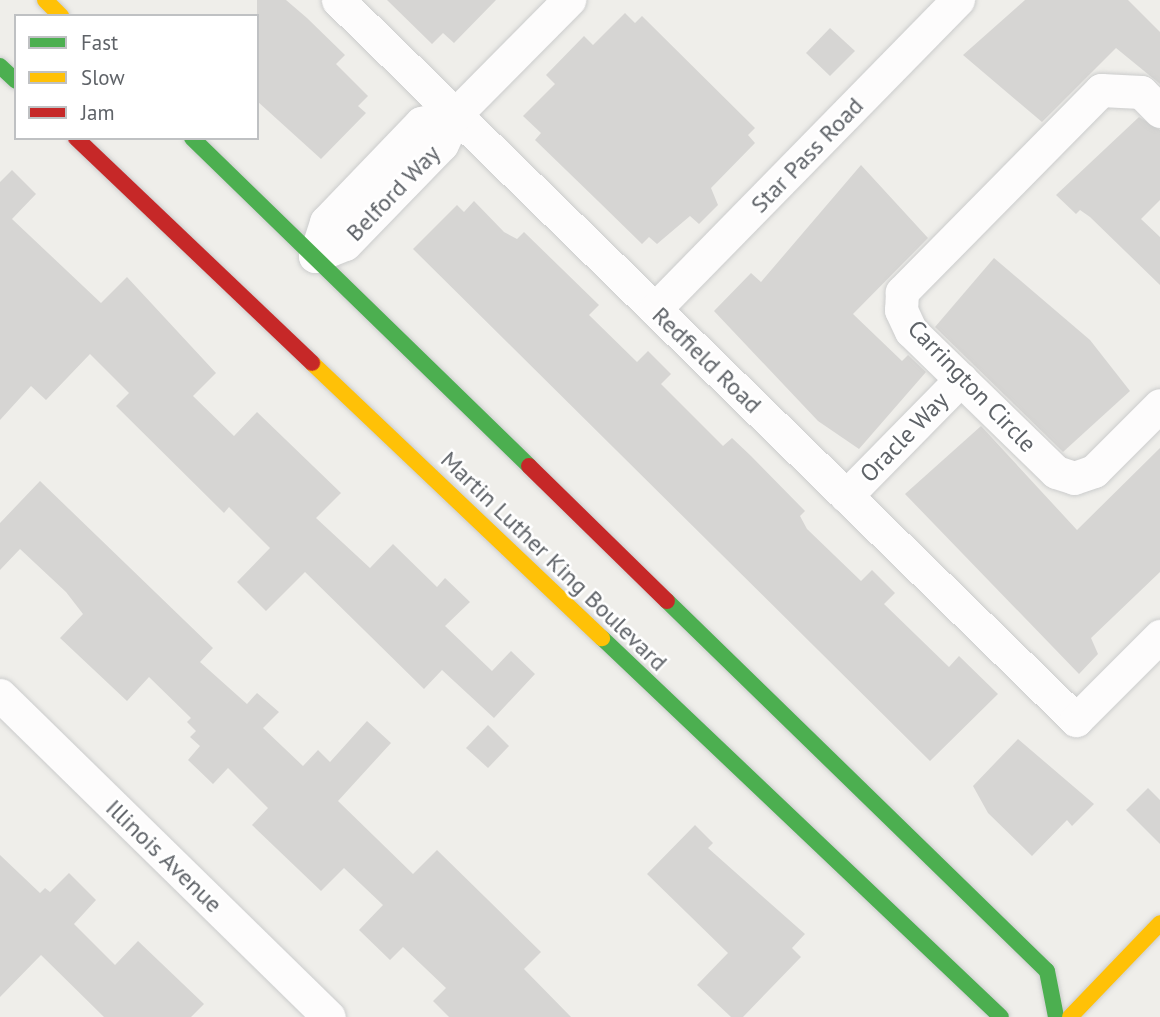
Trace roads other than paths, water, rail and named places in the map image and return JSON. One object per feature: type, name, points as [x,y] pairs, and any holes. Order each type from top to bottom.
[{"type":"main road","points":[[45,0],[59,14]]},
{"type":"main road","points":[[0,66],[14,79]]},
{"type":"main road","name":"Martin Luther King Boulevard","points":[[78,140],[1000,1017]]},
{"type":"main road","points":[[194,140],[1047,971],[1056,1017]]},
{"type":"main road","points":[[1070,1017],[1160,923]]},
{"type":"street","name":"Redfield Road","points":[[338,0],[1076,720],[1160,636]]},
{"type":"street","name":"Belford Way","points":[[315,256],[345,244],[442,144],[456,114],[569,0]]},
{"type":"street","name":"Star Pass Road","points":[[655,309],[958,0]]},
{"type":"street","name":"Carrington Circle","points":[[1160,111],[1141,92],[1101,90],[992,196],[902,292],[901,310],[911,331],[1056,472],[1074,478],[1094,471],[1160,405]]},
{"type":"street","name":"Oracle Way","points":[[846,496],[961,379]]},
{"type":"street","name":"Illinois Avenue","points":[[0,695],[329,1017]]}]
